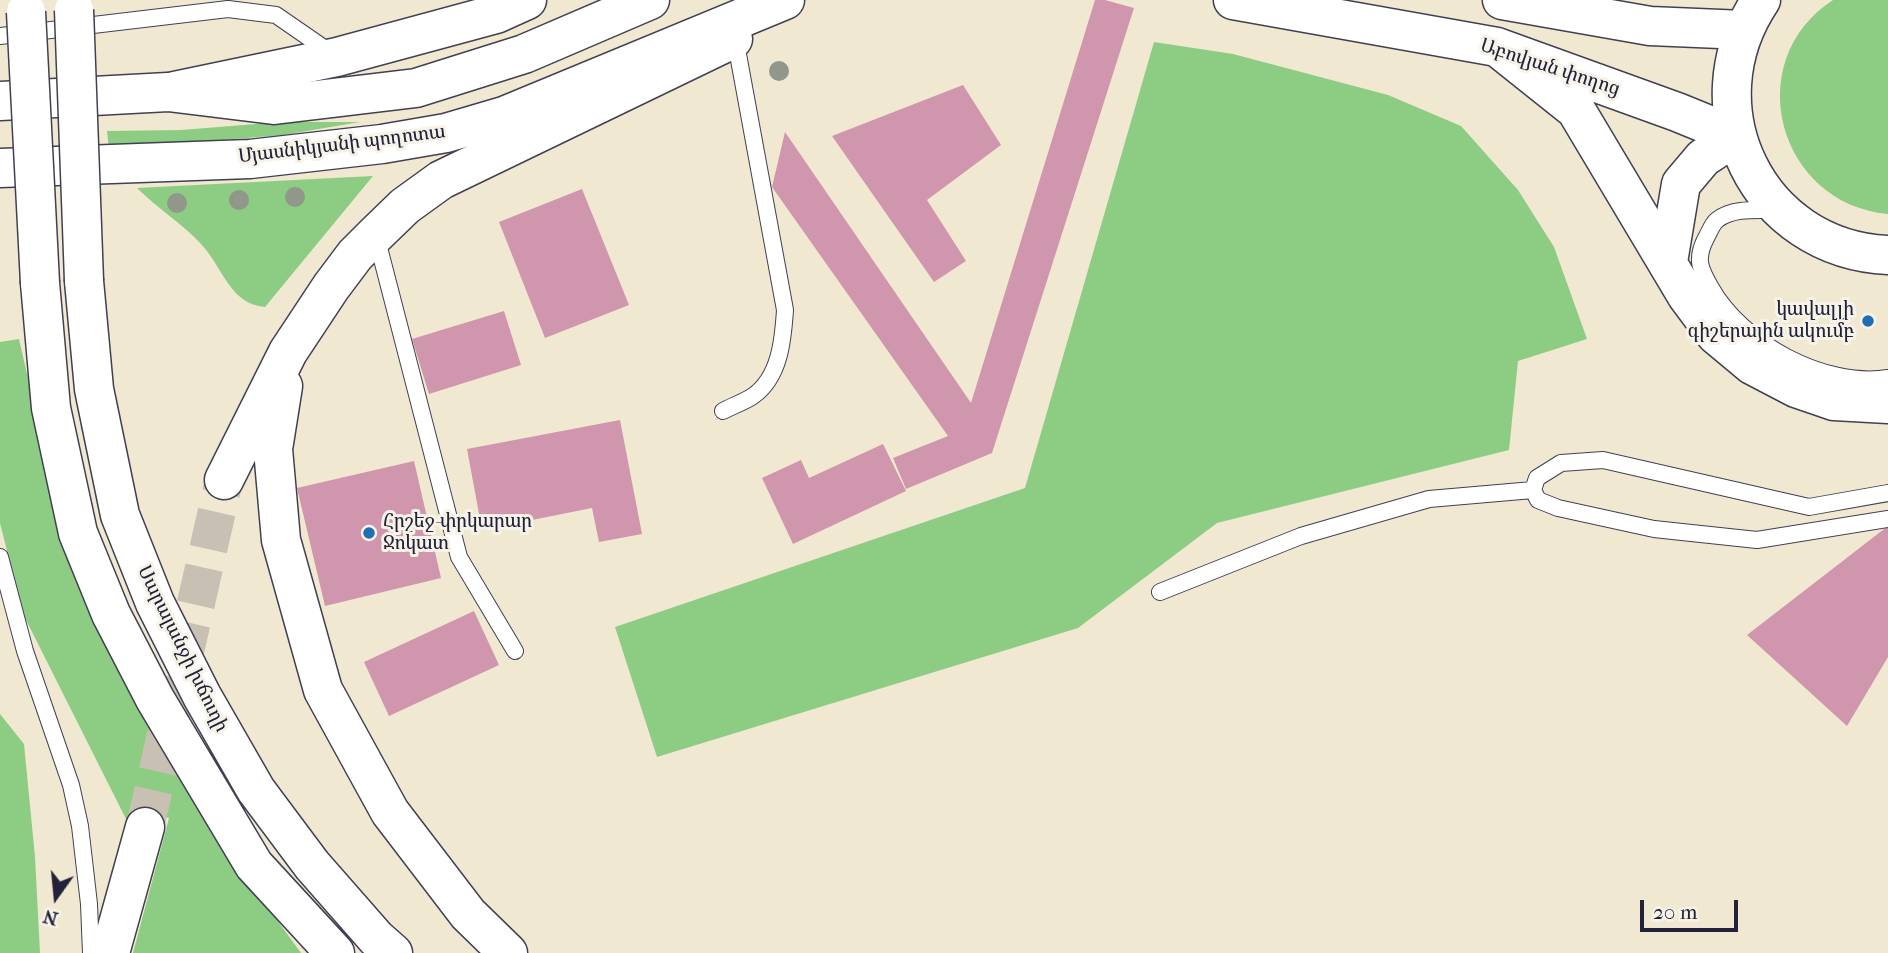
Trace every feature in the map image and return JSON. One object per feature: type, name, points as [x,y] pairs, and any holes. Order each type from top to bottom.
[{"type":"main road","points":[[0,101],[168,92],[337,57],[496,14],[527,0]]},
{"type":"main road","points":[[168,92],[274,105],[416,88],[524,54],[650,0]]},
{"type":"main road","points":[[224,480],[288,352],[355,256],[405,206],[441,180],[735,38],[787,0]]},
{"type":"main road","name":"Մյասնիկյանի պողոտա","points":[[0,169],[250,159],[383,144],[446,133],[504,116],[787,0]]},
{"type":"main road","name":"Աբովյան փողոց","points":[[1233,0],[1497,47],[1736,136]]},
{"type":"main road","points":[[1502,0],[1558,5],[1650,26],[1752,15],[1735,55],[1732,107],[1736,136],[1753,175],[1782,210],[1799,225],[1840,246],[1888,255]]},
{"type":"main road","name":"Սարալանջի խճուղի","points":[[75,5],[84,281],[94,389],[120,515],[155,603],[202,696],[256,790],[312,865],[376,938],[393,953]]},
{"type":"main road","points":[[18,16],[51,408],[78,533],[111,614],[155,699],[254,864],[335,953]]},
{"type":"main road","points":[[1497,47],[1576,110],[1687,296],[1716,335],[1752,365],[1796,388],[1834,401],[1888,404]]},
{"type":"main road","points":[[1668,262],[1681,184],[1703,158],[1736,136]]},
{"type":"main road","points":[[288,352],[273,449],[281,540],[307,642],[323,690],[390,813],[468,914],[508,953]]},
{"type":"main road","points":[[110,953],[145,827]]},
{"type":"lane","points":[[18,16],[228,9],[276,15],[337,57]]},
{"type":"lane","points":[[723,411],[754,395],[771,377],[783,341],[785,310],[735,38]]},
{"type":"lane","points":[[1782,210],[1733,212],[1715,221],[1703,245],[1699,268],[1716,297],[1740,326],[1769,348],[1800,363],[1829,373],[1871,381],[1888,378]]},
{"type":"lane","points":[[376,234],[459,557],[515,651]]},
{"type":"lane","points":[[1532,490],[1537,478],[1561,463],[1603,460],[1809,507],[1888,493]]},
{"type":"lane","points":[[1532,490],[1538,500],[1558,508],[1654,529],[1757,540],[1888,519]]},
{"type":"lane","points":[[1160,593],[1301,536],[1429,499],[1532,490]]},
{"type":"lane","points":[[0,557],[25,651],[71,786],[80,826],[89,904],[90,953]]},
{"type":"green space","points":[[1833,0],[1888,0],[1888,214],[1850,204],[1820,185],[1797,158],[1784,126],[1780,92],[1786,58],[1804,26]]},
{"type":"green space","points":[[1154,42],[1233,54],[1388,95],[1461,126],[1518,190],[1554,247],[1587,339],[1518,361],[1509,450],[1217,523],[1078,628],[657,757],[615,627],[1025,488]]},
{"type":"green space","points":[[281,122],[360,122],[283,135],[109,149],[107,131],[181,130]]},
{"type":"green space","points":[[373,176],[265,307],[243,299],[235,292],[202,245],[137,188]]},
{"type":"green space","points":[[19,339],[71,566],[105,645],[210,828],[301,953],[133,953],[169,818],[134,809],[126,819],[23,614],[0,523],[0,342]]},
{"type":"green space","points":[[0,714],[24,744],[35,857],[40,953],[0,953]]},
{"type":"building","points":[[1095,0],[1134,8],[992,453],[906,489],[893,458],[948,436],[772,187],[785,132],[971,403]]},
{"type":"building","points":[[963,85],[1001,145],[927,200],[966,261],[934,282],[832,136]]},
{"type":"building","points":[[582,189],[629,305],[545,338],[499,222]]},
{"type":"building","points":[[504,311],[521,365],[429,394],[412,339]]},
{"type":"building","points":[[620,420],[642,534],[599,542],[592,508],[482,530],[467,449]]},
{"type":"building","points":[[883,444],[906,491],[793,544],[762,478],[801,460],[809,478]]},
{"type":"building","name":"Հրշեջ-փրկարար Ջոկատ","points":[[414,461],[441,578],[325,606],[297,488]]},
{"type":"building","points":[[1888,526],[1888,657],[1847,726],[1747,635]]},
{"type":"building","points":[[474,611],[499,665],[389,716],[364,662]]},
{"type":"tunnel","points":[[145,827],[224,480]]},
{"type":"place","name":"կավալլի գիշերային ակումբ","points":[[1868,321]]},
{"type":"place","name":"Հրշեջ-փրկարար Ջոկատ","points":[[369,533]]}]
